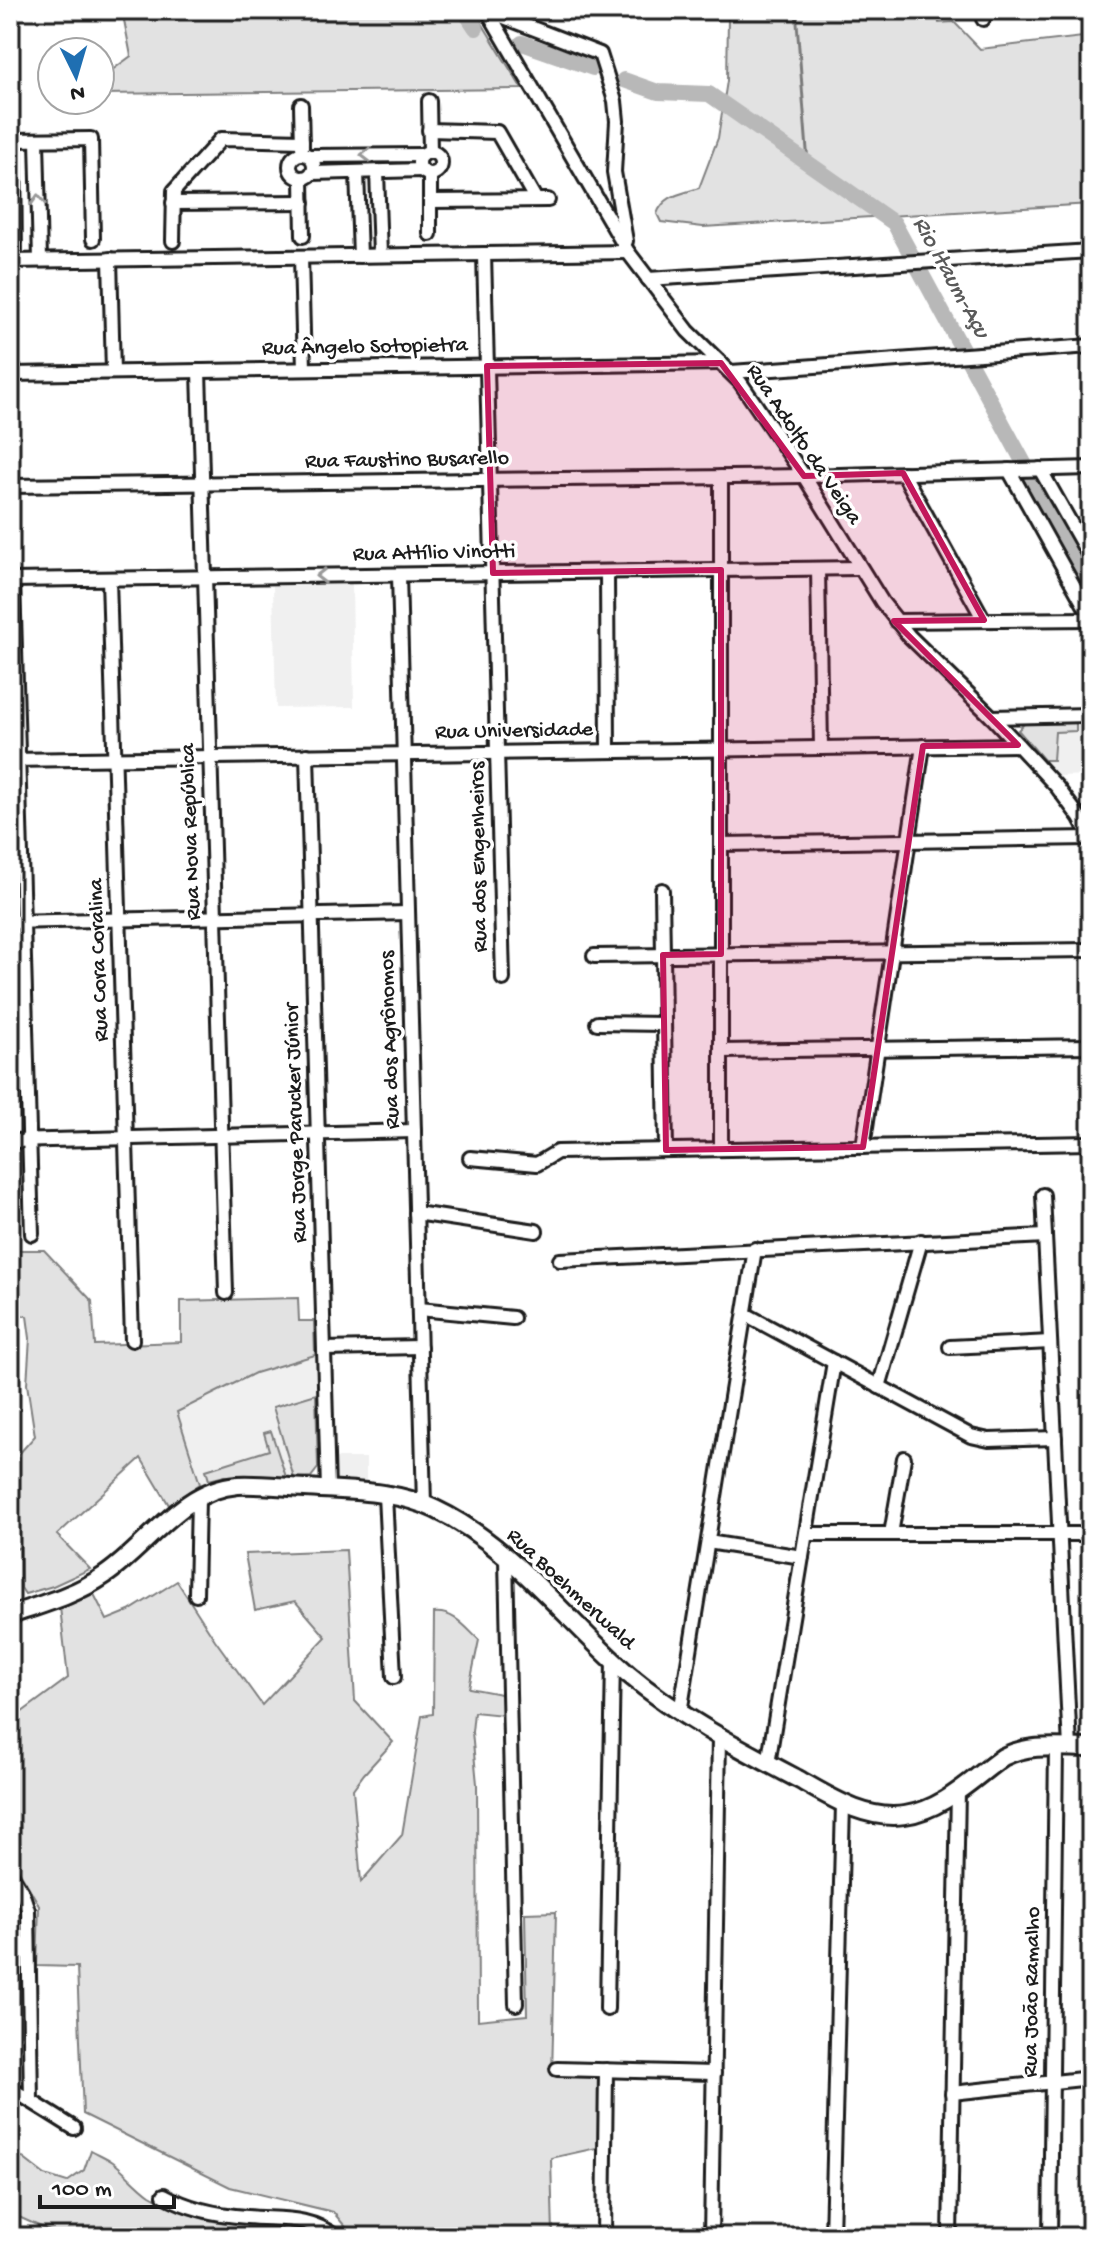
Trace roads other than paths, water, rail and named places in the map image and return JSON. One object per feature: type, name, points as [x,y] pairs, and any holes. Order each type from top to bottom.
[{"type":"main road","name":"Rua Boehmerwald","points":[[10,1615],[72,1594],[103,1577],[198,1498],[222,1488],[237,1485],[385,1495],[424,1504],[461,1524],[506,1559],[613,1660],[680,1713],[843,1804],[875,1814],[903,1816],[936,1805],[996,1761],[1015,1751],[1032,1747],[1091,1748]]},
{"type":"street","points":[[93,239],[91,139],[12,140],[13,261],[628,252],[614,172],[615,101],[600,54],[487,11]]},
{"type":"street","name":"Rua Adolfo da Veiga","points":[[487,11],[628,252],[688,331],[726,367],[804,476],[859,568],[896,621],[992,717],[1070,803],[1091,839]]},
{"type":"street","points":[[429,101],[426,153],[419,161],[426,172],[430,234]]},
{"type":"street","points":[[301,105],[304,150],[314,162],[307,176],[303,202],[303,236]]},
{"type":"street","points":[[429,130],[497,132],[542,200],[430,201]]},
{"type":"street","points":[[173,241],[174,191],[221,139],[304,150],[437,154],[441,161],[438,171],[426,172],[307,176],[292,173],[290,166],[295,156],[304,150]]},
{"type":"street","points":[[37,140],[40,260]]},
{"type":"street","points":[[357,172],[360,256]]},
{"type":"street","points":[[377,172],[380,255]]},
{"type":"street","points":[[173,203],[303,202]]},
{"type":"street","points":[[648,279],[1091,251]]},
{"type":"street","name":"Rua dos Engenheiros","points":[[484,254],[503,979]]},
{"type":"street","points":[[301,257],[304,369]]},
{"type":"street","points":[[110,259],[113,372]]},
{"type":"street","name":"Rua Ângelo Sotopietra","points":[[10,374],[487,366],[726,367],[1091,346]]},
{"type":"street","name":"Rua Nova República","points":[[199,371],[226,1293]]},
{"type":"street","name":"Rua Faustino Busarello","points":[[10,486],[804,476],[1091,468]]},
{"type":"street","points":[[1026,470],[1091,559]]},
{"type":"street","points":[[896,621],[1091,618],[1026,470]]},
{"type":"street","points":[[903,473],[984,620]]},
{"type":"street","points":[[721,477],[721,1149]]},
{"type":"street","name":"Rua Attílio Vinotti","points":[[11,580],[859,568]]},
{"type":"street","points":[[818,569],[821,748]]},
{"type":"street","points":[[607,572],[608,751]]},
{"type":"street","name":"Rua dos Agrônomos","points":[[399,575],[424,1504]]},
{"type":"street","name":"Rua Cora Coralina","points":[[109,579],[132,1340]]},
{"type":"street","points":[[11,580],[16,922],[26,1021],[32,1234]]},
{"type":"street","points":[[992,717],[1091,715]]},
{"type":"street","name":"Rua Universidade","points":[[14,760],[1018,745]]},
{"type":"street","points":[[863,1147],[923,746]]},
{"type":"street","name":"Rua Jorge Parucker Júnior","points":[[307,755],[328,1490]]},
{"type":"street","points":[[721,844],[1091,839]]},
{"type":"street","points":[[662,890],[666,1150]]},
{"type":"street","points":[[16,922],[408,913]]},
{"type":"street","points":[[594,956],[1091,950]]},
{"type":"street","points":[[10,1022],[26,1021]]},
{"type":"street","points":[[597,1023],[664,1024]]},
{"type":"street","points":[[721,1051],[1091,1046]]},
{"type":"street","points":[[10,1141],[414,1131]]},
{"type":"street","points":[[470,1158],[537,1164],[557,1152],[1091,1143]]},
{"type":"street","name":"Rua João Ramalho","points":[[1043,1195],[1059,1533],[1063,1748],[1050,2237]]},
{"type":"street","points":[[416,1213],[536,1231]]},
{"type":"street","points":[[560,1260],[1045,1236]]},
{"type":"street","points":[[879,1387],[921,1241]]},
{"type":"street","points":[[680,1713],[755,1249]]},
{"type":"street","points":[[419,1309],[513,1318]]},
{"type":"street","points":[[745,1314],[977,1438],[1055,1438]]},
{"type":"street","points":[[950,1347],[1050,1342]]},
{"type":"street","points":[[324,1349],[420,1347]]},
{"type":"street","points":[[768,1764],[834,1362]]},
{"type":"street","points":[[891,1534],[904,1458]]},
{"type":"street","points":[[385,1495],[394,1677]]},
{"type":"street","points":[[196,1595],[198,1498]]},
{"type":"street","points":[[806,1534],[1091,1534]]},
{"type":"street","points":[[708,1542],[802,1557]]},
{"type":"street","points":[[506,1559],[516,2004]]},
{"type":"street","points":[[607,2009],[613,1660]]},
{"type":"street","points":[[711,2237],[719,1737]]},
{"type":"street","points":[[950,2237],[958,1790]]},
{"type":"street","points":[[832,2237],[843,1804]]},
{"type":"street","points":[[10,1873],[26,1900],[31,2101]]},
{"type":"street","points":[[10,1951],[28,1951]]},
{"type":"street","points":[[557,2069],[714,2073]]},
{"type":"street","points":[[604,2237],[606,2070]]},
{"type":"street","points":[[952,2093],[1091,2078]]},
{"type":"street","points":[[10,2088],[74,2128]]},
{"type":"street","points":[[164,2195],[187,2206],[212,2212],[302,2220],[336,2237]]},
{"type":"waterway","name":"Rio Itaum-Açu","points":[[464,10],[476,28]]},
{"type":"waterway","points":[[796,10],[808,163]]},
{"type":"waterway","name":"Rio Itaum-Açu","points":[[522,43],[593,68]]},
{"type":"waterway","name":"Rio Itaum-Açu","points":[[624,80],[658,92],[709,94],[894,223],[1091,587]]}]
